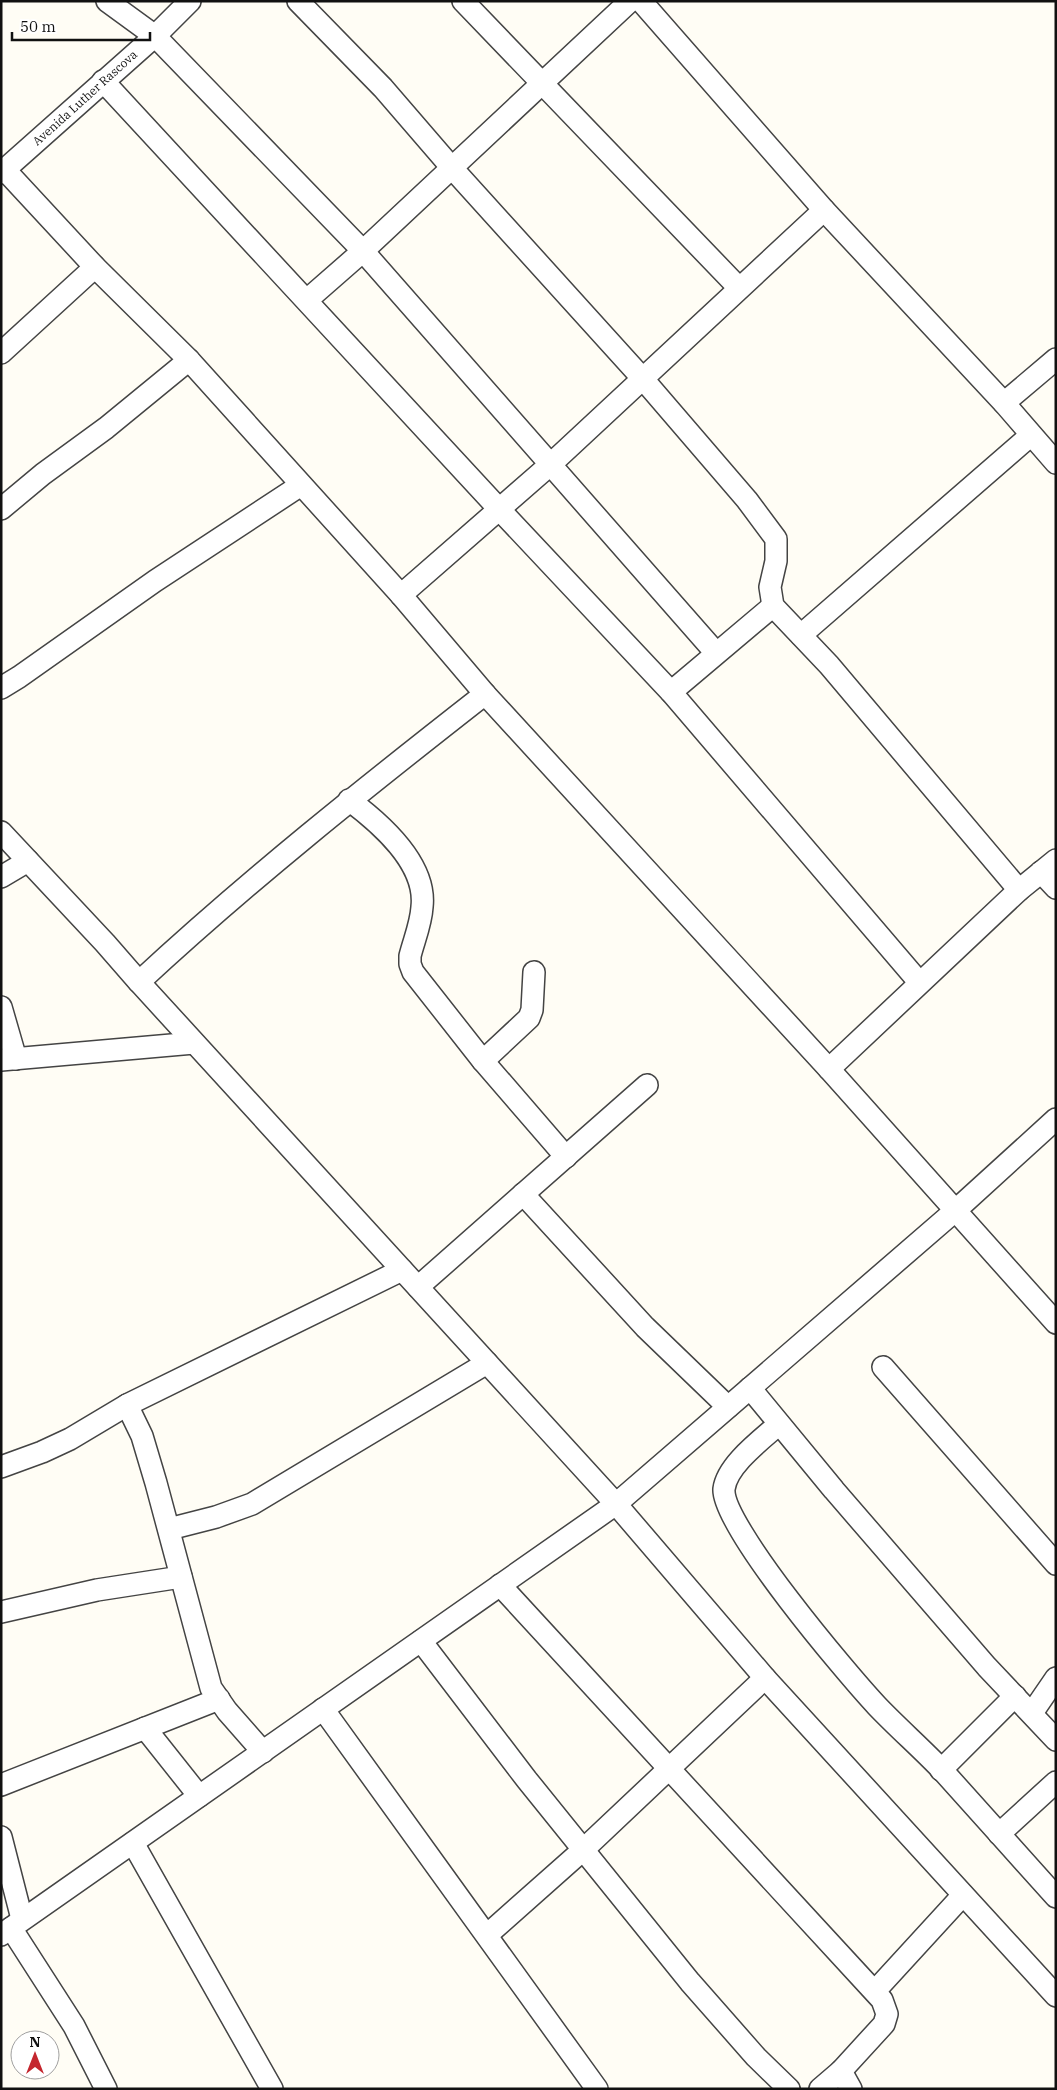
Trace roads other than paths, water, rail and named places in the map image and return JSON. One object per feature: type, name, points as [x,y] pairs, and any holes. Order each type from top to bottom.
[{"type":"street","points":[[107,1],[155,36],[363,251],[716,653]]},
{"type":"street","name":"Avenida Luther Rascova","points":[[3,171],[155,36],[190,1]]},
{"type":"street","points":[[298,1],[383,88],[452,168],[644,379],[773,532],[777,545],[776,561],[770,587],[770,597],[773,606],[829,665],[1019,890]]},
{"type":"street","points":[[463,1],[739,288]]},
{"type":"street","points":[[307,300],[363,251],[630,1]]},
{"type":"street","points":[[641,1],[824,210],[1004,403],[1056,463]]},
{"type":"street","points":[[103,81],[671,692],[919,982]]},
{"type":"street","points":[[3,171],[189,360],[401,595],[485,694],[829,1068],[1056,1323]]},
{"type":"street","points":[[401,595],[551,464],[824,210]]},
{"type":"street","points":[[1,353],[95,266]]},
{"type":"street","points":[[1004,403],[1056,359]]},
{"type":"street","points":[[1,508],[43,474],[106,428],[189,360]]},
{"type":"street","points":[[801,635],[1031,434]]},
{"type":"street","points":[[1,688],[155,581],[301,485]]},
{"type":"street","points":[[671,692],[773,606]]},
{"type":"street","points":[[139,982],[200,925],[349,800],[485,694]]},
{"type":"street","points":[[349,800],[371,816],[388,832],[418,878],[422,890],[423,906],[410,964],[413,972],[483,1061],[566,1157]]},
{"type":"street","points":[[1,832],[105,943],[194,1043],[616,1504],[765,1678],[1056,1996]]},
{"type":"street","points":[[1,877],[28,861]]},
{"type":"street","points":[[829,1068],[919,982],[1019,890],[1048,866],[1056,888]]},
{"type":"street","points":[[483,1061],[529,1018],[532,1010],[534,972]]},
{"type":"street","points":[[1,1007],[9,1059],[194,1043]]},
{"type":"street","points":[[418,1288],[647,1085]]},
{"type":"street","points":[[11,1927],[616,1504],[956,1210],[1056,1119]]},
{"type":"street","points":[[523,1194],[645,1327],[728,1407]]},
{"type":"street","points":[[1,1467],[63,1442],[127,1405],[402,1270]]},
{"type":"street","points":[[169,1529],[216,1517],[252,1504],[487,1363]]},
{"type":"street","points":[[883,1367],[1056,1564]]},
{"type":"street","points":[[750,1388],[987,1667],[1056,1740]]},
{"type":"street","points":[[127,1405],[142,1436],[211,1688],[263,1752]]},
{"type":"street","points":[[779,1424],[733,1468],[726,1479],[724,1491],[728,1509],[783,1593],[814,1633],[878,1707],[941,1770],[1056,1897]]},
{"type":"street","points":[[1,1612],[97,1590],[181,1577]]},
{"type":"street","points":[[500,1585],[882,2000],[887,2014],[884,2024],[846,2080],[820,2089]]},
{"type":"street","points":[[422,1641],[527,1780],[690,1982],[756,2057],[789,2089]]},
{"type":"street","points":[[487,1934],[584,1849],[765,1678]]},
{"type":"street","points":[[1032,1714],[1056,1678]]},
{"type":"street","points":[[941,1770],[1015,1696]]},
{"type":"street","points":[[1,1785],[219,1699]]},
{"type":"street","points":[[323,1710],[487,1934],[597,2089]]},
{"type":"street","points":[[145,1728],[199,1796]]},
{"type":"street","points":[[998,1834],[1056,1782]]},
{"type":"street","points":[[1,1837],[11,1927],[74,2026],[106,2089]]},
{"type":"street","points":[[133,1843],[272,2089]]},
{"type":"street","points":[[875,1991],[963,1895]]}]
